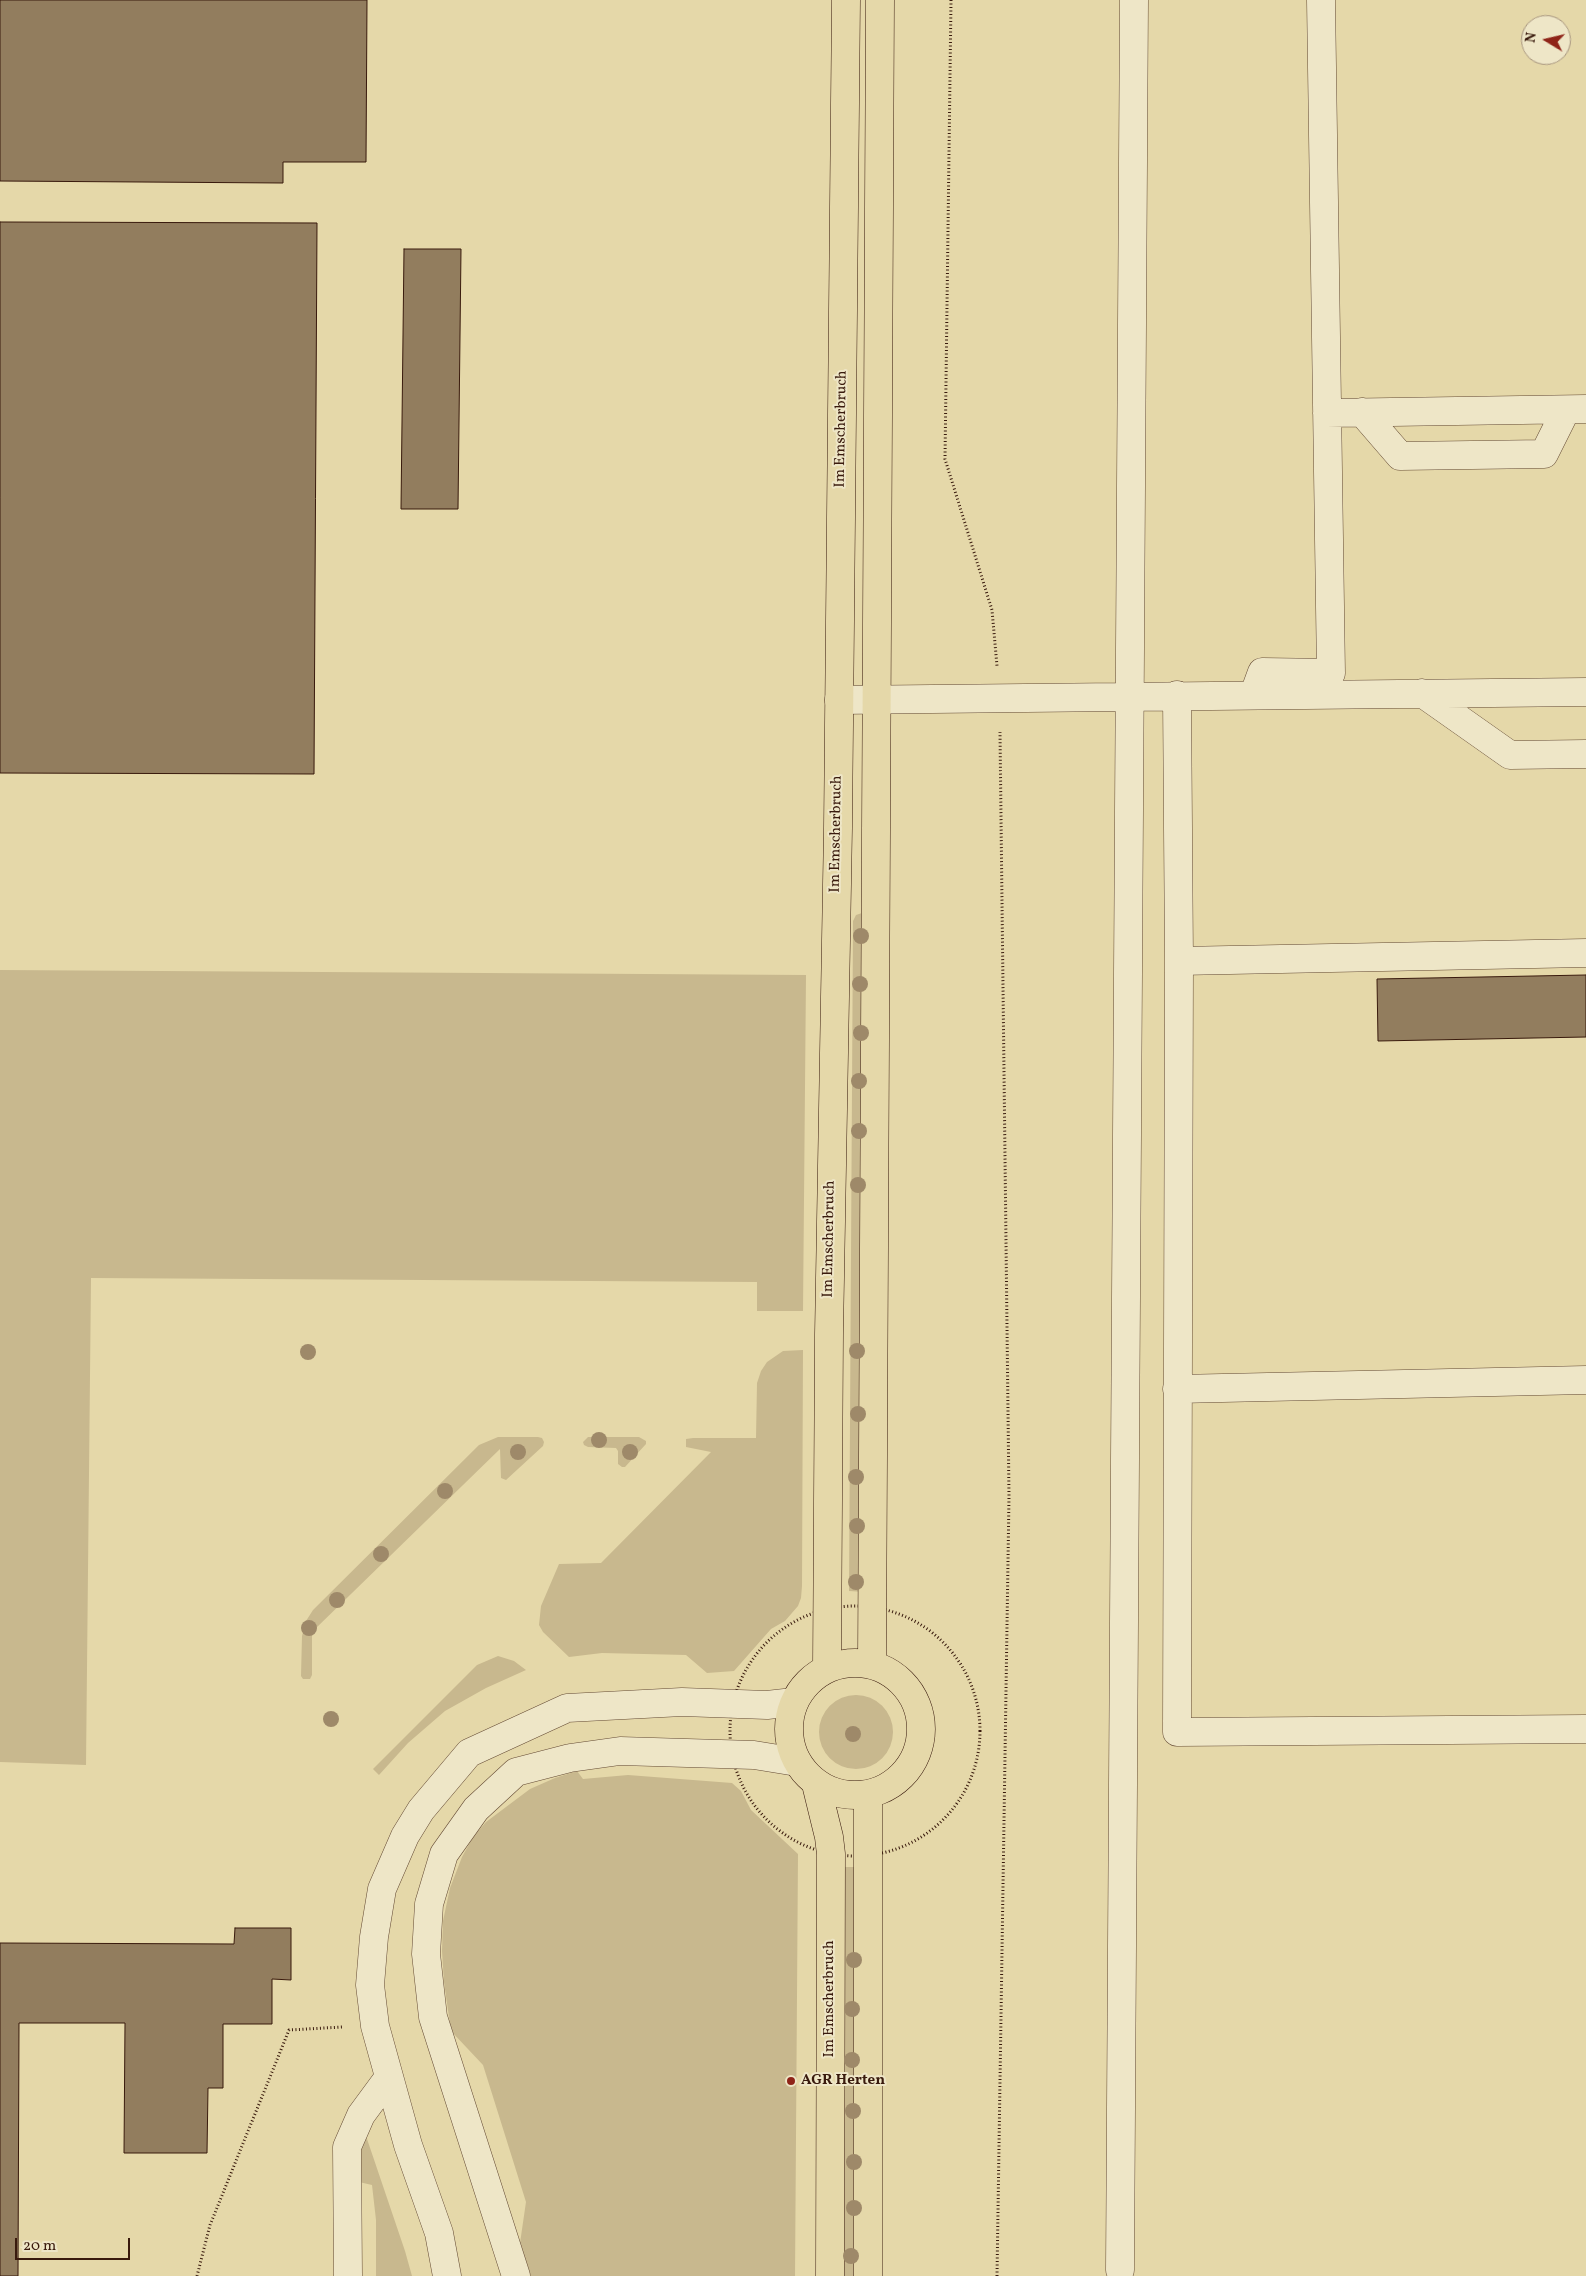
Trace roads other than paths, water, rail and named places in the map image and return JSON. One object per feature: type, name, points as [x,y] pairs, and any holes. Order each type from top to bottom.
[{"type":"main road","name":"Im Emscherbruch","points":[[827,1668],[829,1334],[839,700],[846,0]]},
{"type":"main road","points":[[872,1664],[880,0]]},
{"type":"main road","name":"Im Emscherbruch","points":[[849,1662],[872,1664],[899,1678],[917,1702],[923,1732],[915,1761],[895,1783],[868,1795],[841,1795],[816,1784],[796,1762],[788,1736],[794,1702],[810,1680],[827,1668],[849,1662]]},
{"type":"main road","name":"Im Emscherbruch","points":[[816,1784],[830,1836],[831,1854],[830,2276]]},
{"type":"main road","points":[[868,1795],[868,2276]]},
{"type":"lane","points":[[1120,2270],[1134,0]]},
{"type":"lane","points":[[1254,694],[1262,672],[1331,673],[1321,0]]},
{"type":"lane","points":[[1327,413],[1576,409]]},
{"type":"lane","points":[[1362,412],[1400,456],[1544,454],[1576,409]]},
{"type":"lane","points":[[839,700],[1254,694],[1586,692]]},
{"type":"lane","points":[[1422,693],[1510,755],[1586,754]]},
{"type":"lane","points":[[1177,695],[1179,961],[1177,1732],[1586,1729]]},
{"type":"lane","points":[[1179,961],[1586,953]]},
{"type":"lane","points":[[1177,1389],[1586,1380]]},
{"type":"lane","points":[[447,2276],[438,2233],[408,2144],[375,2026],[370,1985],[374,1936],[382,1889],[405,1836],[421,1810],[469,1753],[567,1708],[682,1702],[767,1705],[794,1702]]},
{"type":"lane","points":[[516,2276],[432,2017],[426,1954],[429,1904],[444,1854],[476,1809],[516,1772],[570,1758],[620,1751],[754,1755],[796,1762]]},
{"type":"lane","points":[[348,2276],[347,2147],[361,2115],[389,2077]]},
{"type":"place","name":"AGR Herten","points":[[791,2081]]}]
